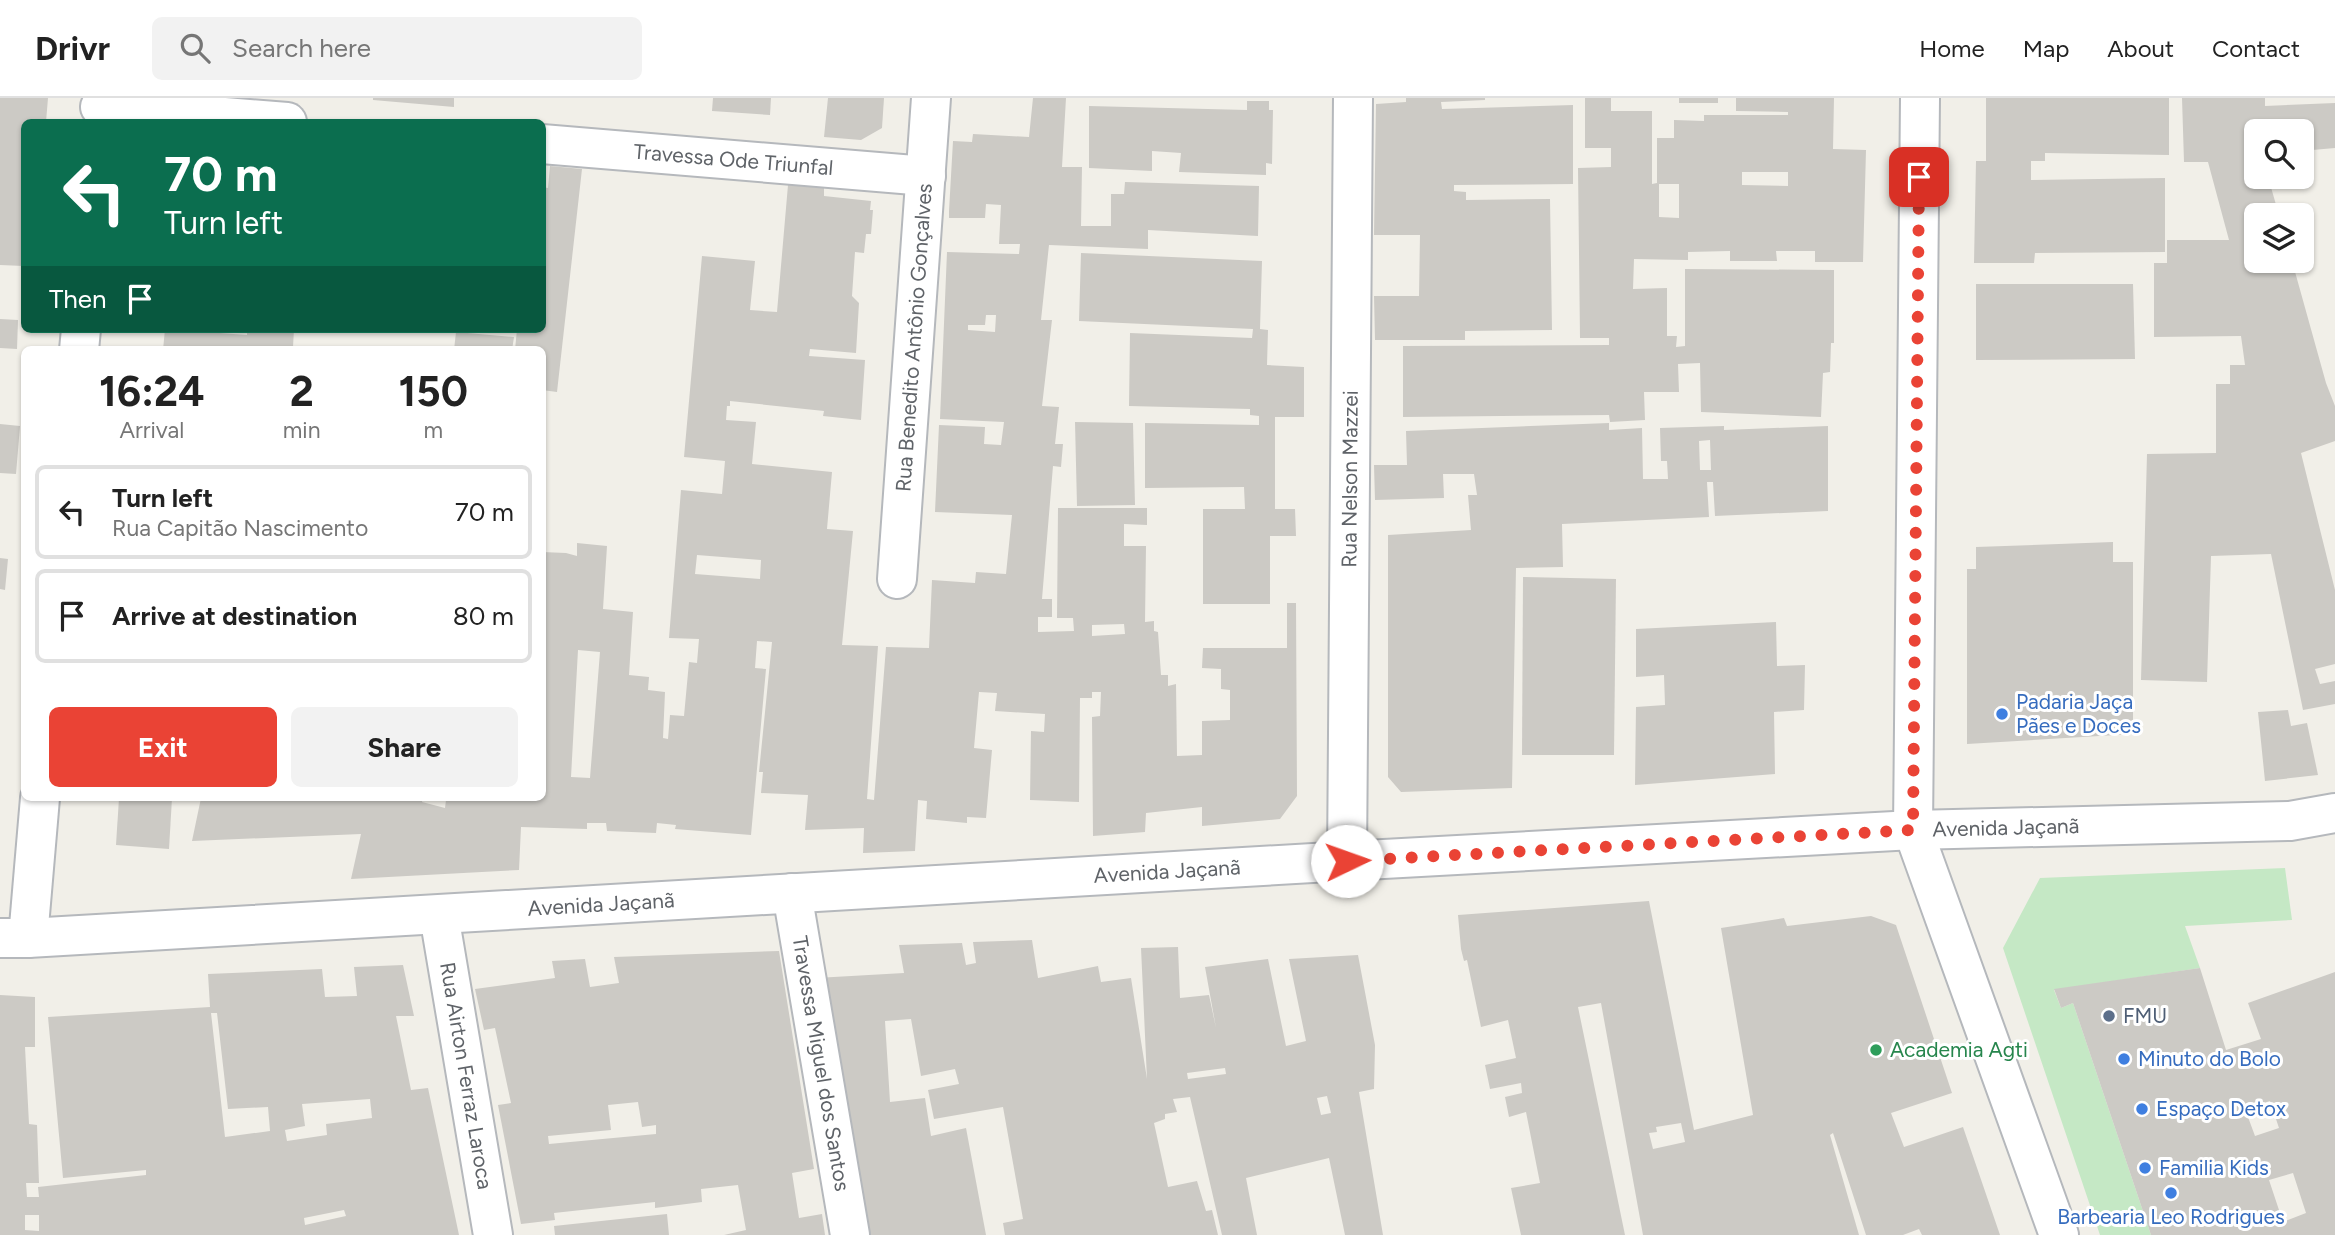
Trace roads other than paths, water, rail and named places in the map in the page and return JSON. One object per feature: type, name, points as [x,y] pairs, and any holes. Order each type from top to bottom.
[{"type":"street","name":"Rua Benedito Antônio Gonçalves","points":[[897,579],[931,98]]},
{"type":"street","name":"Rua Nelson Mazzei","points":[[1347,861],[1353,98]]},
{"type":"street","points":[[1920,98],[1913,830],[2059,1235]]},
{"type":"street","points":[[100,109],[243,119]]},
{"type":"street","name":"Travessa Ode Triunfal","points":[[546,144],[926,176]]},
{"type":"street","points":[[14,938],[39,801]]},
{"type":"street","name":"Avenida Jaçanã","points":[[14,938],[1913,830],[2290,821],[2335,813]]},
{"type":"street","name":"Travessa Miguel dos Santos","points":[[792,893],[850,1235]]},
{"type":"street","name":"Rua Airton Ferraz Laroca","points":[[439,915],[493,1235]]},
{"type":"place","name":"Padaria Jaça Pães e Doces","points":[[2002,714]]},
{"type":"place","name":"FMU","points":[[2109,1016]]},
{"type":"place","name":"Academia Agti","points":[[1876,1050]]},
{"type":"place","name":"Minuto do Bolo","points":[[2124,1059]]},
{"type":"place","name":"Espaço Detox","points":[[2142,1109]]},
{"type":"place","name":"Familia Kids","points":[[2145,1168]]},
{"type":"place","name":"Barbearia Leo Rodrigues","points":[[2171,1193]]}]
